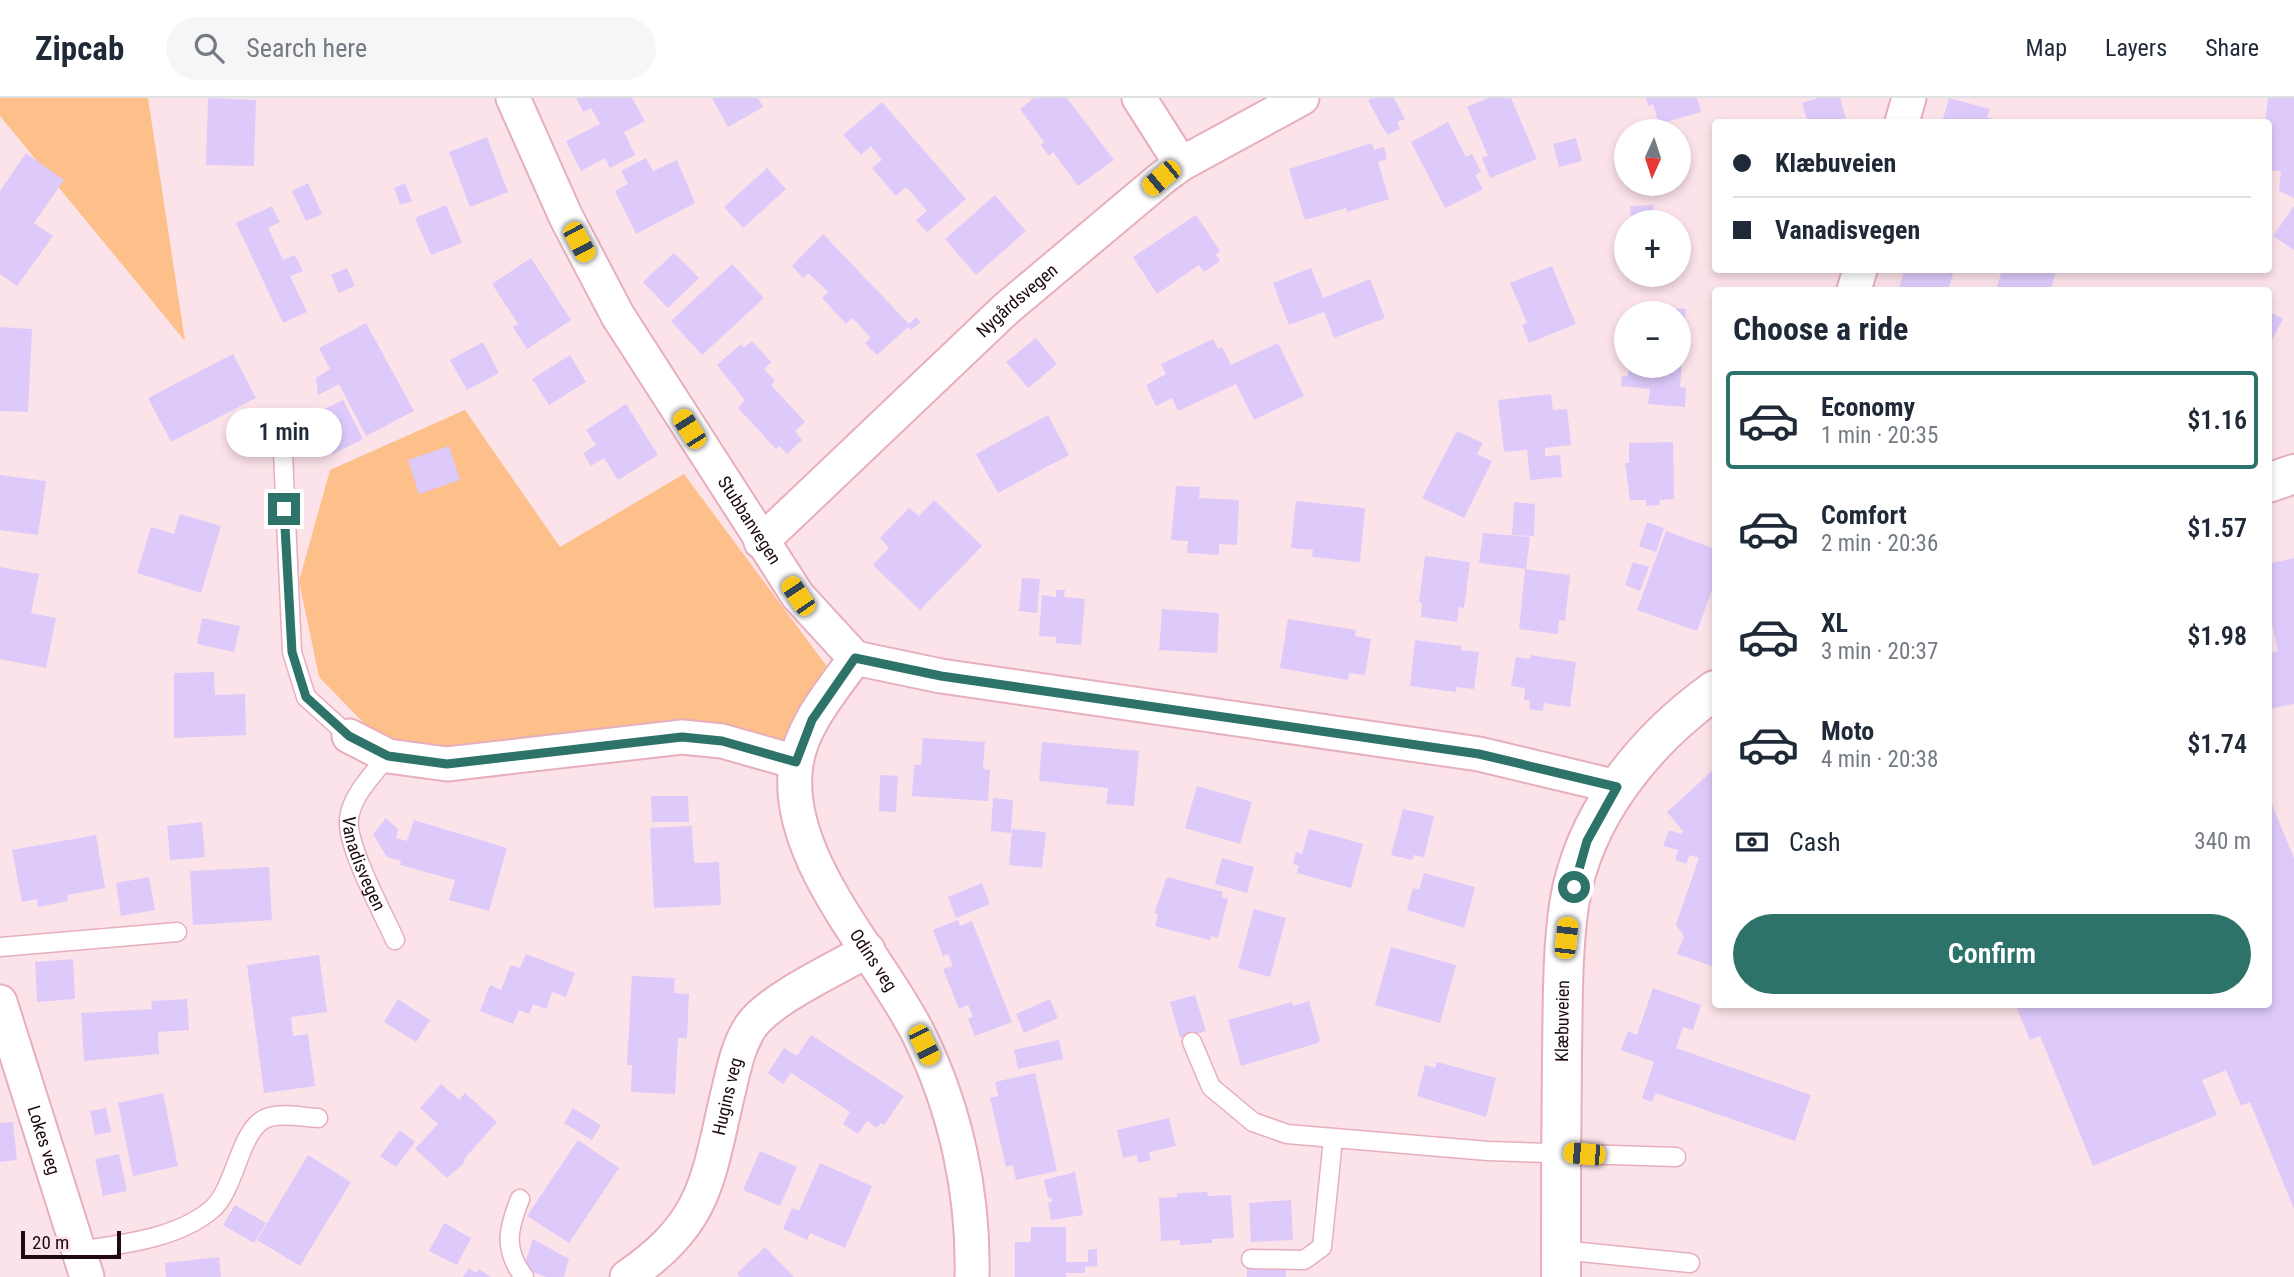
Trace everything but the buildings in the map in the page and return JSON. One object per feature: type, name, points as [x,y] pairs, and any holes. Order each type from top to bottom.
[{"type":"street","name":"Stubbanvegen","points":[[513,98],[566,217],[618,316],[798,596],[855,658]]},
{"type":"street","points":[[1139,98],[1181,164]]},
{"type":"street","name":"Nygårdsvegen","points":[[761,542],[1007,308],[1181,164],[1302,98]]},
{"type":"street","points":[[1903,119],[1909,98]]},
{"type":"street","points":[[2272,482],[2294,474]]},
{"type":"street","points":[[855,658],[954,678],[1479,754],[1617,787]]},
{"type":"street","name":"Odins veg","points":[[855,658],[812,720],[796,762],[795,791],[799,821],[809,854],[918,1032],[941,1083],[962,1162],[972,1277]]},
{"type":"street","name":"Klæbuveien","points":[[1561,1263],[1564,979],[1570,903],[1587,841],[1617,787],[1678,720],[1712,692]]},
{"type":"street","points":[[349,736],[388,756],[447,764],[682,737],[722,741],[796,762]]},
{"type":"street","name":"Hugins veg","points":[[627,1277],[671,1243],[691,1218],[704,1189],[733,1069],[751,1027],[773,1005],[868,950]]},
{"type":"street","name":"Lokes veg","points":[[0,1002],[83,1264]]},
{"type":"lane","points":[[283,453],[292,652],[306,697],[349,736]]},
{"type":"lane","name":"Vanadisvegen","points":[[388,756],[362,789],[348,818],[351,840],[395,940]]},
{"type":"lane","points":[[0,947],[177,932]]},
{"type":"lane","points":[[1192,1042],[1212,1087],[1253,1122],[1287,1134],[1488,1151],[1676,1157]]},
{"type":"lane","points":[[83,1264],[197,1220],[221,1201],[254,1127],[269,1117],[318,1118]]},
{"type":"lane","points":[[1251,1259],[1304,1260],[1322,1247],[1333,1139]]},
{"type":"lane","points":[[520,1199],[508,1228],[508,1246],[512,1261],[524,1277]]},
{"type":"lane","points":[[1561,1263],[1690,1263]]},
{"type":"shaded area","points":[[0,98],[148,98],[185,341],[0,116]]},
{"type":"shaded area","points":[[465,410],[560,547],[684,474],[828,668],[779,753],[673,732],[464,759],[385,745],[319,677],[299,581],[330,470]]},
{"type":"route","points":[[284,509],[292,652],[306,697],[349,736],[388,756],[447,764],[682,737],[722,741],[796,762],[812,720],[855,658],[941,676],[1479,754],[1617,787],[1587,841],[1574,887]]}]
